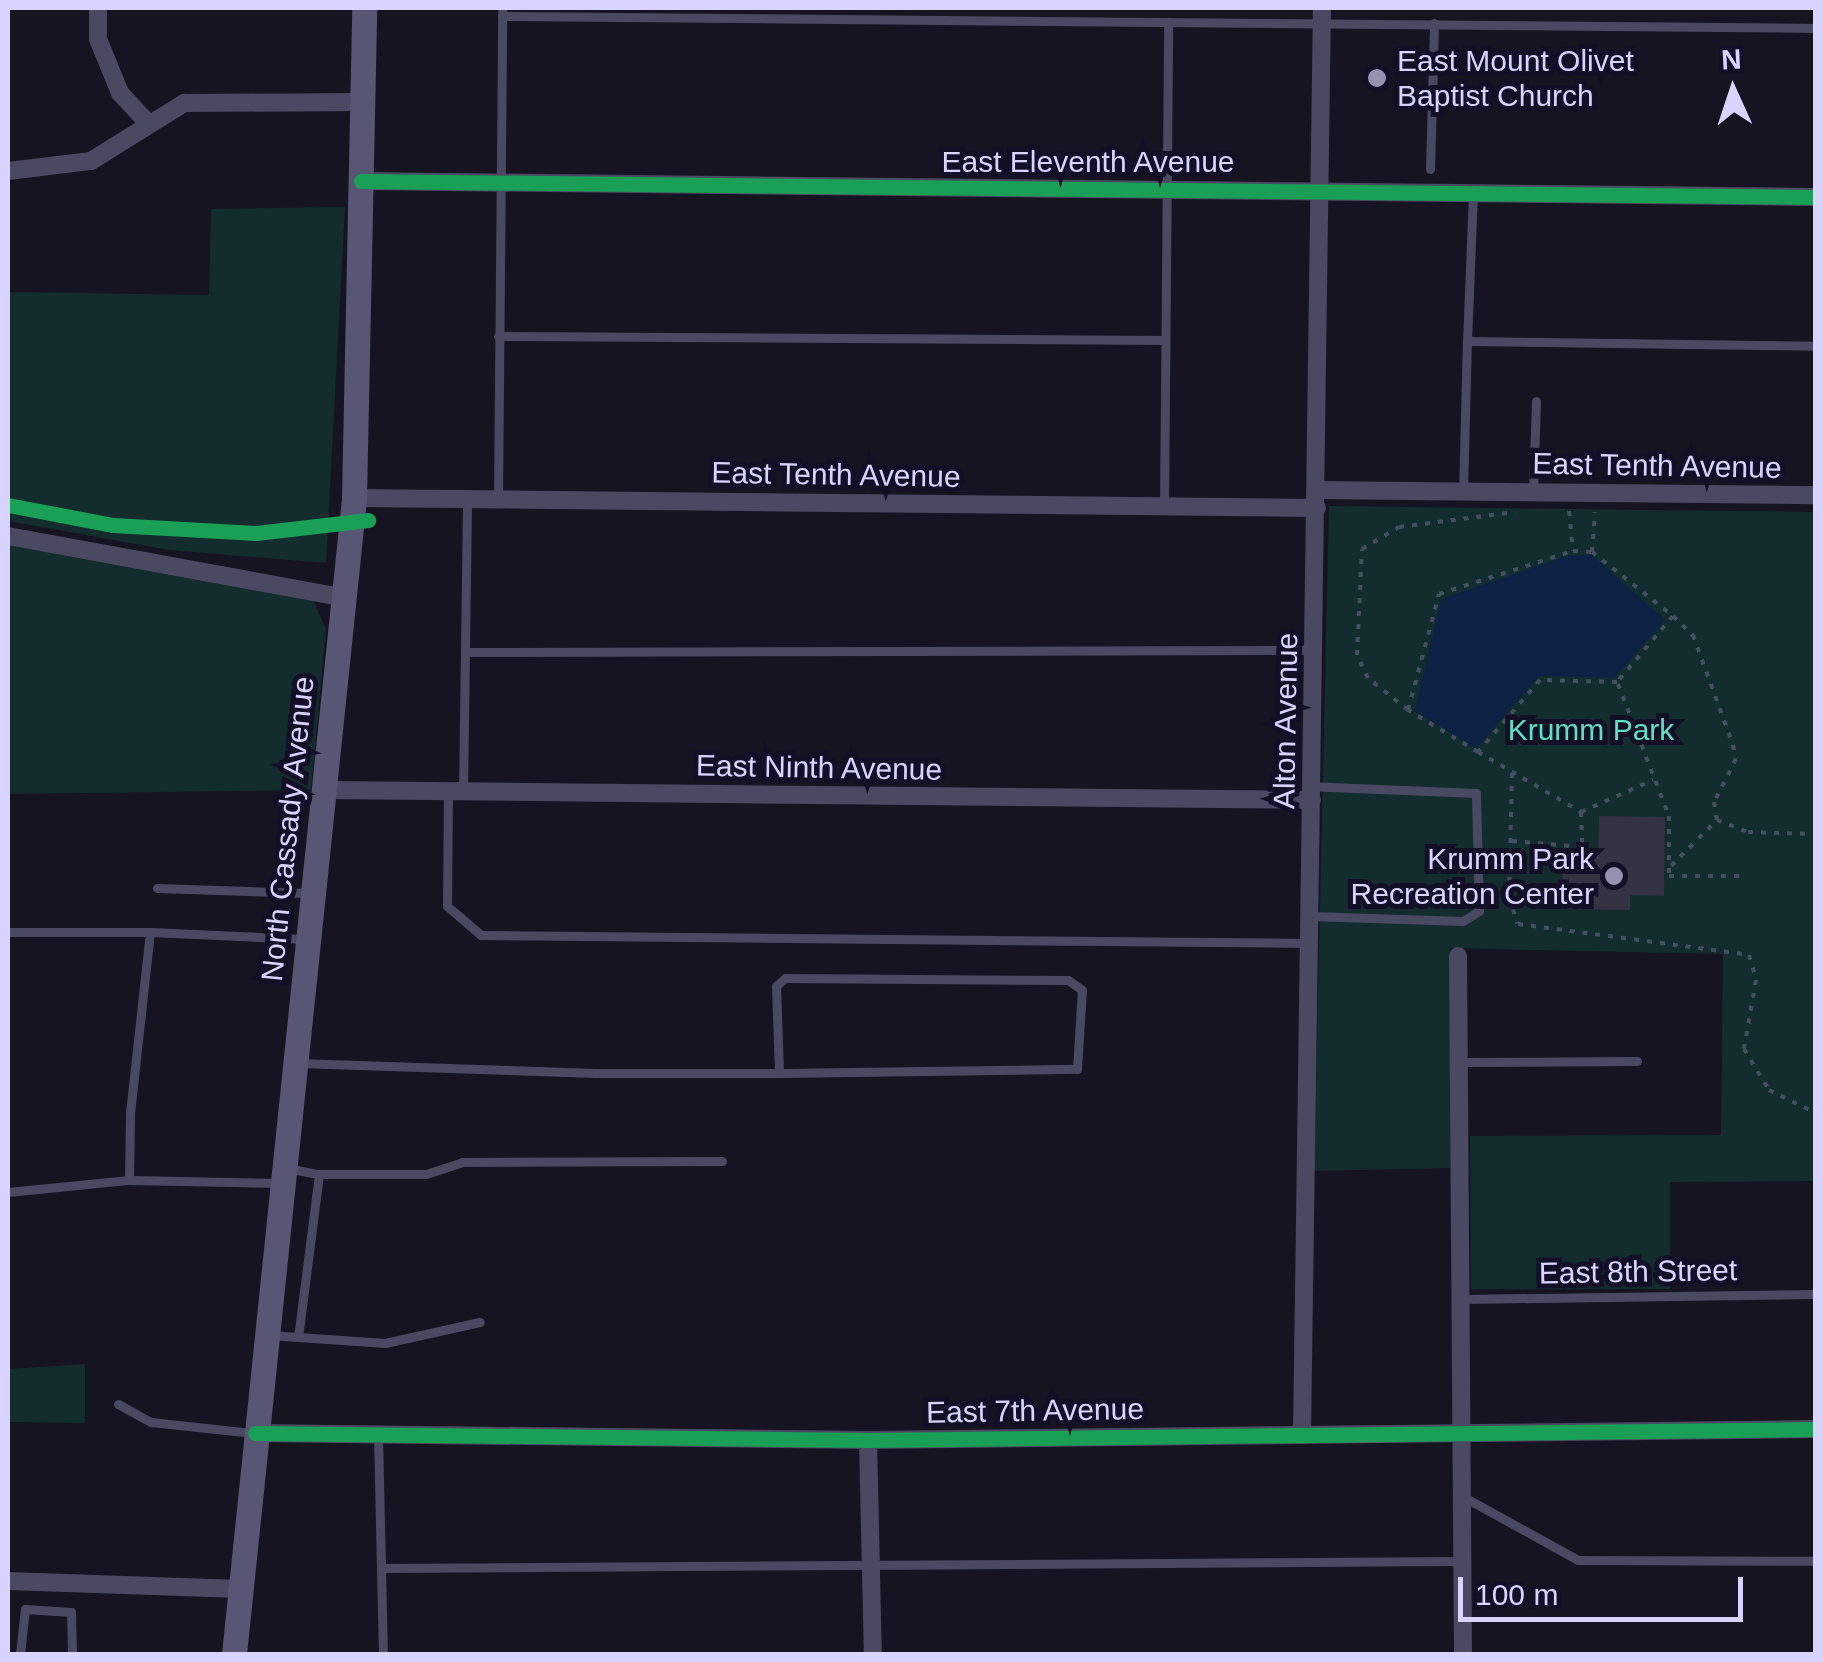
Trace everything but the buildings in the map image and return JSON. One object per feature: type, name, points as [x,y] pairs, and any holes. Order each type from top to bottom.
[{"type":"main road","name":"North Cassady Avenue","points":[[234,1654],[354,498],[364,8]]},
{"type":"street","points":[[98,8],[98,39],[120,93],[145,120]]},
{"type":"street","name":"Alton Avenue","points":[[1302,1435],[1322,15]]},
{"type":"street","points":[[8,172],[91,161],[145,120],[225,98],[362,102]]},
{"type":"street","name":"East Eleventh Avenue","points":[[360,182],[1816,197]]},
{"type":"street","name":"East Tenth Avenue","points":[[354,498],[1164,506],[1463,492],[1533,492],[1568,499],[1597,493],[1816,495]]},
{"type":"street","points":[[8,536],[345,598]]},
{"type":"street","name":"East Ninth Avenue","points":[[326,790],[1312,793]]},
{"type":"street","points":[[1458,956],[1464,1433],[1462,1654]]},
{"type":"street","name":"East 7th Avenue","points":[[255,1434],[868,1440],[1816,1429]]},
{"type":"street","points":[[868,1440],[873,1654]]},
{"type":"street","points":[[8,1581],[240,1589]]},
{"type":"lane","points":[[498,500],[502,12],[1168,22],[1322,15],[1434,23],[1816,28]]},
{"type":"lane","points":[[1164,506],[1168,22]]},
{"type":"lane","points":[[1430,168],[1434,23]]},
{"type":"lane","points":[[1463,492],[1473,193]]},
{"type":"lane","points":[[498,336],[1165,340]]},
{"type":"lane","points":[[1468,341],[1816,346]]},
{"type":"lane","points":[[1533,492],[1536,401]]},
{"type":"lane","points":[[467,500],[468,652],[446,900],[456,921],[481,935],[1309,943]]},
{"type":"lane","points":[[468,652],[1314,650]]},
{"type":"lane","points":[[1310,916],[1464,921],[1478,911],[1476,793],[1312,793]]},
{"type":"lane","points":[[157,888],[314,893]]},
{"type":"lane","points":[[8,932],[150,932],[310,939]]},
{"type":"lane","points":[[129,1180],[150,932]]},
{"type":"lane","points":[[296,1063],[779,1073],[1077,1068],[1082,990],[1068,980],[785,978],[776,986],[779,1073]]},
{"type":"lane","points":[[1458,1062],[1636,1062]]},
{"type":"lane","points":[[8,1192],[129,1180],[722,1161]]},
{"type":"lane","points":[[298,1336],[319,1174]]},
{"type":"lane","name":"East 8th Street","points":[[1462,1299],[1816,1294]]},
{"type":"lane","points":[[266,1334],[385,1342],[480,1322]]},
{"type":"lane","points":[[118,1404],[151,1422],[255,1434]]},
{"type":"lane","points":[[378,1436],[383,1654]]},
{"type":"lane","points":[[1462,1496],[1578,1560],[1816,1561]]},
{"type":"lane","points":[[381,1568],[1462,1561]]},
{"type":"lane","points":[[44,1610],[47,1582]]},
{"type":"lane","points":[[20,1654],[22,1612],[44,1610],[71,1612],[72,1654]]},
{"type":"path","points":[[1592,552],[1597,493]]},
{"type":"path","points":[[1554,510],[1568,499]]},
{"type":"path","points":[[1568,499],[1573,552]]},
{"type":"path","points":[[1520,512],[1398,527],[1362,549],[1358,655],[1368,678],[1408,710],[1581,812]]},
{"type":"path","points":[[1408,710],[1440,594],[1573,552],[1592,552],[1693,635],[1734,744],[1736,759],[1714,802],[1717,820]]},
{"type":"path","points":[[1618,682],[1672,616]]},
{"type":"path","points":[[1478,752],[1540,680],[1618,682]]},
{"type":"path","points":[[1618,682],[1669,816],[1669,876],[1743,876]]},
{"type":"path","points":[[1512,773],[1511,912],[1529,932],[1749,954],[1756,980],[1744,1049],[1769,1090],[1816,1112]]},
{"type":"path","points":[[1581,812],[1653,780]]},
{"type":"path","points":[[1581,812],[1582,847]]},
{"type":"path","points":[[1717,820],[1748,832],[1816,834]]},
{"type":"path","points":[[1669,867],[1717,820]]},
{"type":"path","points":[[1510,841],[1582,847],[1598,858]]},
{"type":"green space","points":[[345,207],[326,563],[169,550],[8,521],[8,292],[209,295],[211,209]]},
{"type":"green space","name":"Krumm Park","points":[[1329,506],[1815,512],[1815,1181],[1670,1182],[1670,1289],[1471,1289],[1470,1136],[1721,1135],[1723,954],[1450,948],[1450,1168],[1314,1171]]},
{"type":"green space","points":[[8,543],[313,600],[326,629],[311,790],[8,794]]},
{"type":"green space","points":[[85,1364],[85,1423],[8,1422],[8,1369]]},
{"type":"water","points":[[1570,555],[1592,555],[1665,620],[1614,678],[1539,676],[1476,749],[1415,711],[1441,599]]},
{"type":"cycle path","points":[[361,181],[1816,197]]},
{"type":"cycle path","points":[[8,505],[113,525],[256,533],[368,520]]},
{"type":"cycle path","points":[[255,1433],[868,1440],[1816,1429]]},
{"type":"place","name":"East Mount Olivet Baptist Church","points":[[1377,78]]},
{"type":"place","name":"Krumm Park Recreation Center","points":[[1614,876]]}]
